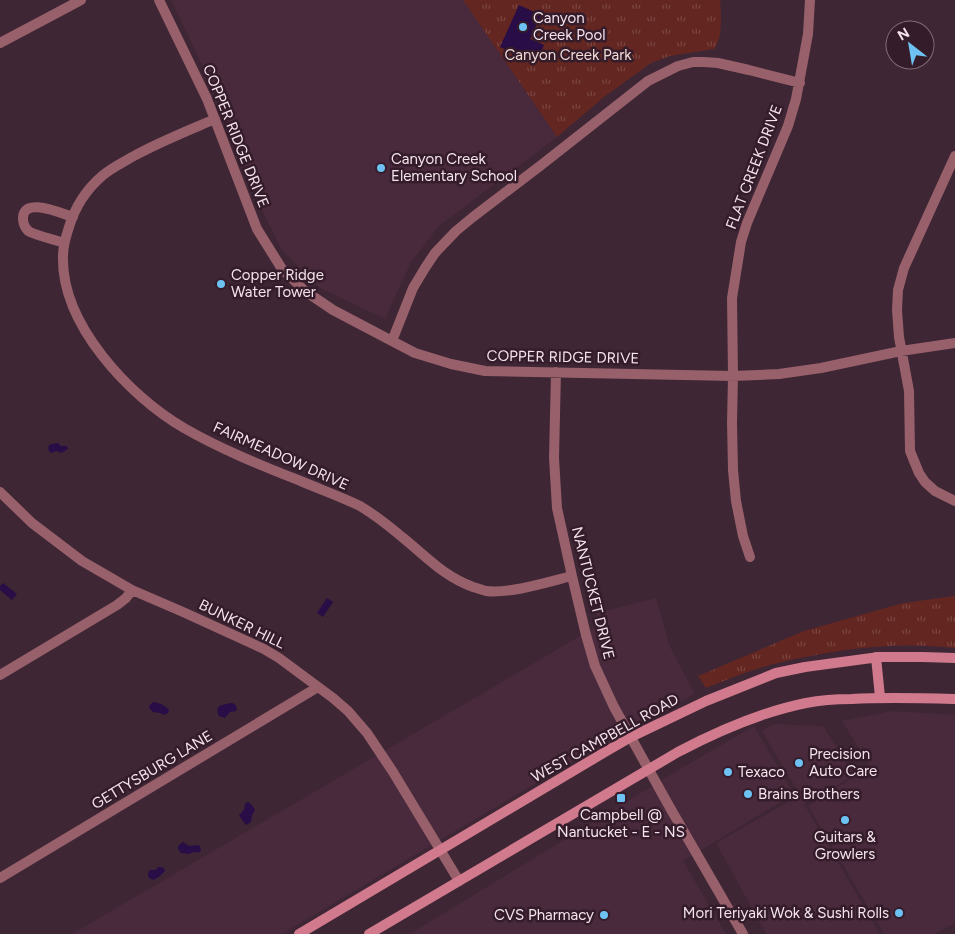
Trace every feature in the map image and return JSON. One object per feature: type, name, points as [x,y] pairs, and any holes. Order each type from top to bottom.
[{"type":"main road","name":"WEST CAMPBELL ROAD","points":[[299,934],[631,738],[706,700],[776,673],[805,666],[876,658],[922,656],[955,658]]},
{"type":"main road","points":[[876,658],[880,697]]},
{"type":"main road","points":[[369,934],[678,752],[712,735],[758,716],[806,703],[830,700],[880,697],[955,699]]},
{"type":"street","points":[[0,43],[81,0]]},
{"type":"street","name":"COPPER RIDGE DRIVE","points":[[159,0],[216,119],[257,229],[282,269],[305,291],[333,310],[415,353],[451,364],[485,371],[733,376],[799,372],[902,351],[955,343]]},
{"type":"street","name":"FLAT CREEK DRIVE","points":[[750,557],[736,500],[733,470],[732,298],[747,223],[788,126],[800,83],[808,34],[810,0]]},
{"type":"street","points":[[392,341],[413,288],[424,268],[456,231],[648,81],[678,66],[693,62],[704,62],[718,63],[800,83]]},
{"type":"street","name":"FAIRMEADOW DRIVE","points":[[216,119],[143,151],[114,167],[92,186],[72,217],[62,257],[65,281],[72,307],[100,352],[117,374],[147,402],[182,426],[256,463],[360,506],[402,537],[441,571],[460,582],[485,590],[502,591],[572,576]]},
{"type":"street","points":[[955,156],[904,268],[898,290],[896,310],[898,337],[909,391],[910,451],[925,482],[935,491],[955,501]]},
{"type":"street","points":[[64,243],[28,231],[22,220],[24,211],[29,207],[38,207],[72,217]]},
{"type":"street","name":"NANTUCKET DRIVE","points":[[556,372],[554,458],[557,508],[595,666],[631,738],[743,934]]},
{"type":"street","name":"BUNKER HILL","points":[[0,492],[32,523],[69,553],[132,590],[264,649],[279,658],[348,711],[368,733],[459,881]]},
{"type":"street","points":[[0,675],[117,605],[132,590]]},
{"type":"street","name":"GETTYSBURG LANE","points":[[0,878],[318,687]]},
{"type":"shaded area","name":"Canyon Creek Elementary School","points":[[171,0],[463,0],[557,137],[439,226],[411,262],[385,319],[320,288],[282,250],[256,198],[230,123]]},
{"type":"shaded area","name":"Canyon Creek Pool","points":[[519,5],[541,15],[530,39],[544,45],[536,63],[500,47]]},
{"type":"shaded area","points":[[58,443],[61,446],[67,446],[68,449],[61,453],[57,451],[51,453],[48,449],[49,445]]},
{"type":"shaded area","points":[[3,583],[17,594],[12,600],[0,590],[0,586]]},
{"type":"shaded area","points":[[327,598],[333,602],[323,617],[317,613]]},
{"type":"shaded area","points":[[656,598],[670,647],[695,694],[607,741],[282,934],[72,934],[599,625],[597,613]]},
{"type":"shaded area","points":[[153,702],[166,707],[169,710],[168,713],[164,715],[153,712],[149,706]]},
{"type":"shaded area","points":[[231,703],[235,704],[236,711],[230,712],[225,718],[219,716],[218,707]]},
{"type":"shaded area","points":[[892,711],[955,715],[955,923],[935,934],[884,934],[808,806],[870,766],[842,721]]},
{"type":"shaded area","points":[[774,724],[823,726],[854,775],[804,804],[880,934],[766,934],[716,843],[800,795],[762,731]]},
{"type":"shaded area","points":[[754,726],[794,794],[683,861],[726,934],[410,934],[675,772]]},
{"type":"shaded area","points":[[248,802],[255,810],[251,822],[246,825],[239,815]]},
{"type":"shaded area","points":[[183,842],[189,846],[199,845],[201,850],[189,854],[181,853],[178,846]]},
{"type":"shaded area","points":[[158,867],[164,868],[165,871],[154,880],[149,878],[149,871],[156,870]]},
{"type":"green space","name":"Canyon Creek Park","points":[[463,0],[720,0],[720,33],[714,49],[670,56],[651,63],[604,97],[557,137]]},
{"type":"green space","points":[[955,596],[955,648],[911,645],[844,650],[769,665],[706,688],[698,676],[804,631],[903,603]]},
{"type":"place","name":"Canyon Creek Pool","points":[[523,27]]},
{"type":"place","name":"Canyon Creek Elementary School","points":[[381,168]]},
{"type":"place","name":"Copper Ridge Water Tower","points":[[221,284]]},
{"type":"place","name":"Precision Auto Care","points":[[799,763]]},
{"type":"place","name":"Texaco","points":[[728,772]]},
{"type":"place","name":"Brains Brothers","points":[[748,794]]},
{"type":"place","name":"Campbell @ Nantucket - E - NS","points":[[621,798]]},
{"type":"place","name":"Guitars & Growlers","points":[[845,820]]},
{"type":"place","name":"Mori Teriyaki Wok & Sushi Rolls","points":[[899,913]]},
{"type":"place","name":"CVS Pharmacy","points":[[604,915]]}]
